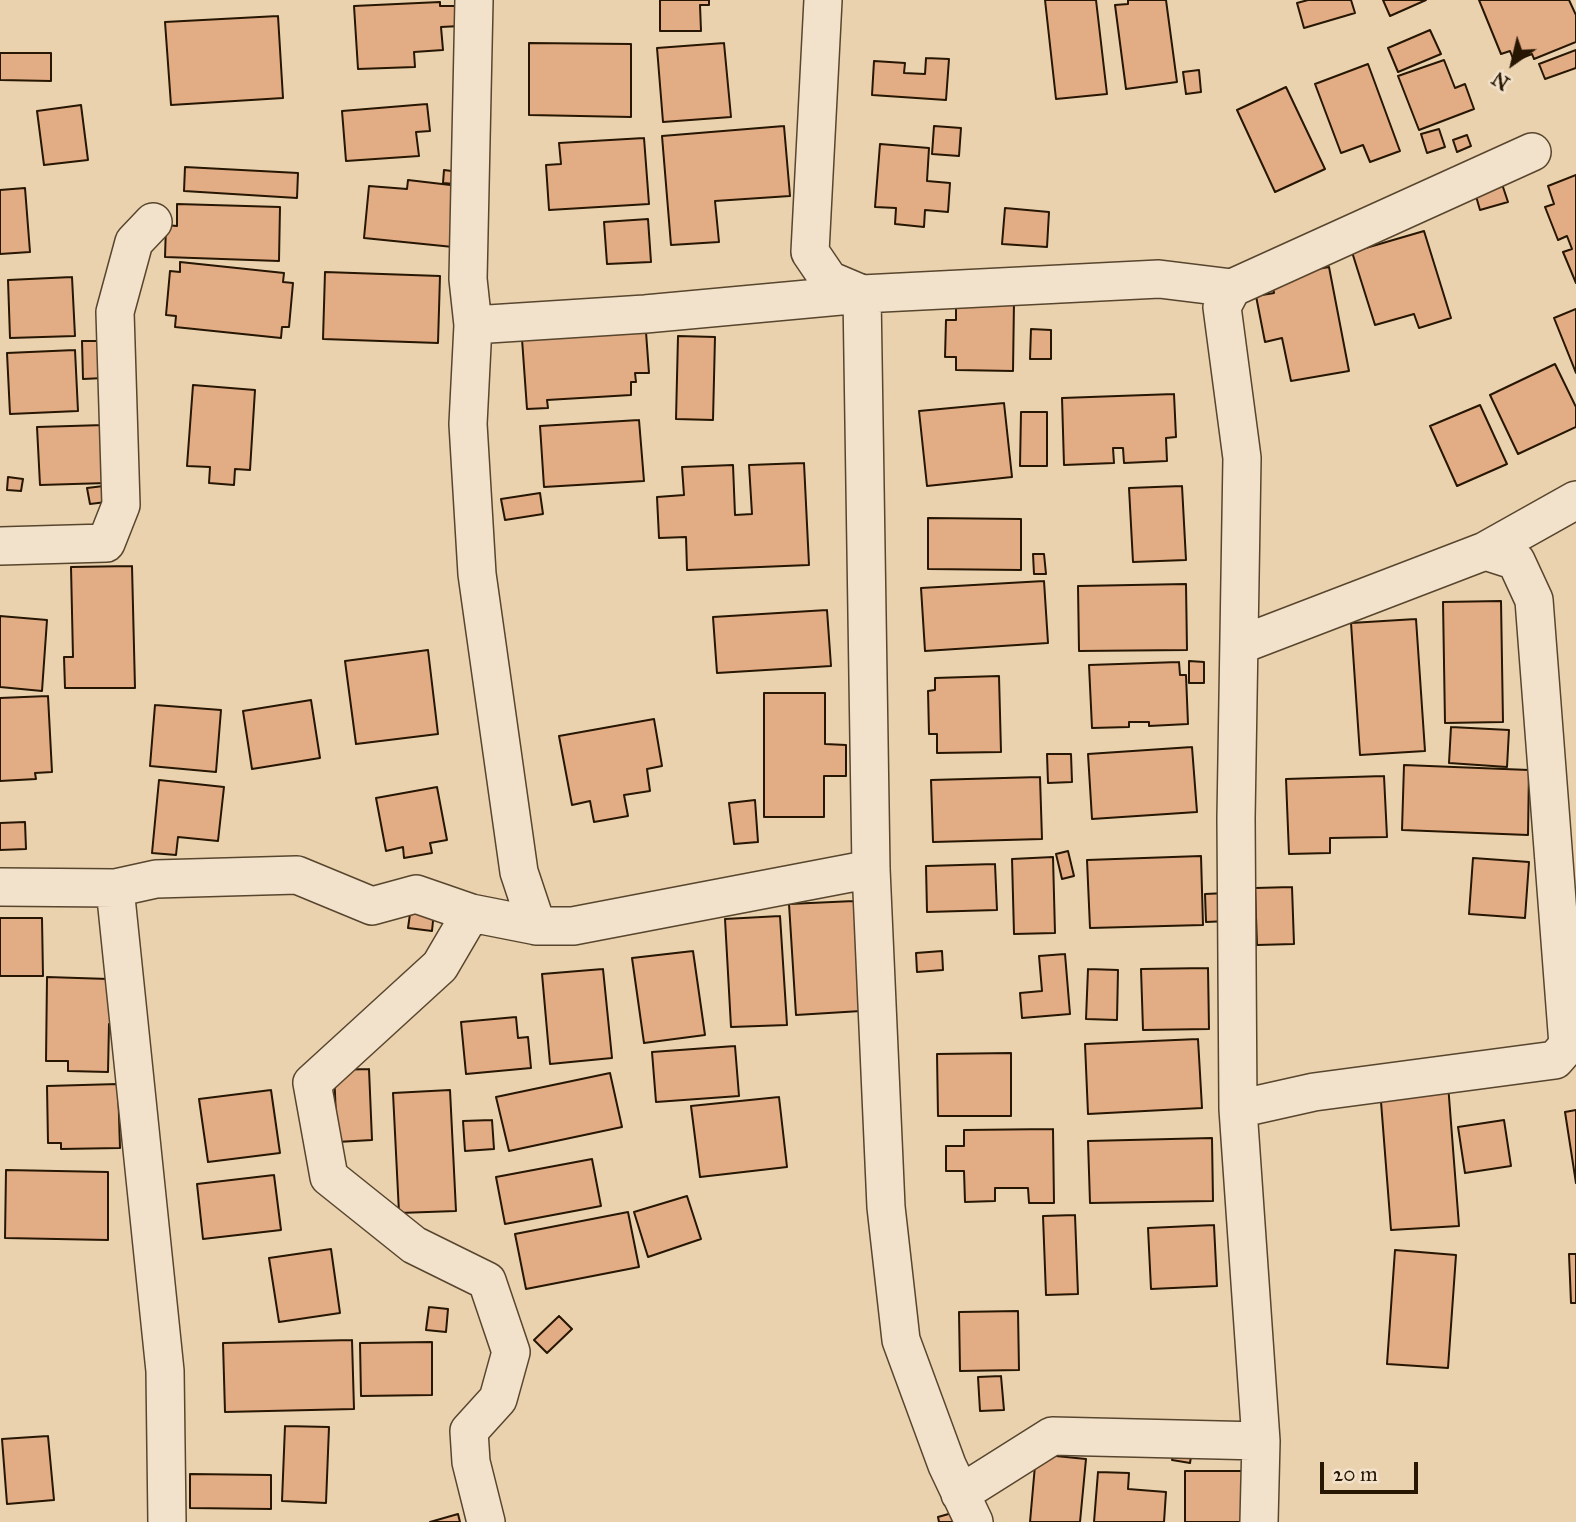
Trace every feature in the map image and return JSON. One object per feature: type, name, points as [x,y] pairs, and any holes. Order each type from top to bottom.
[{"type":"street","points":[[474,0],[468,279],[473,325],[468,424],[477,573],[519,872],[537,926]]},
{"type":"street","points":[[823,0],[810,252],[829,280],[862,294]]},
{"type":"street","points":[[473,325],[645,314],[862,294],[1159,279],[1232,288],[1532,152]]},
{"type":"street","points":[[0,546],[106,543],[121,505],[115,312],[134,243],[153,222]]},
{"type":"street","points":[[1232,288],[1222,307],[1242,458],[1236,818],[1238,1109],[1261,1441],[1259,1522]]},
{"type":"street","points":[[862,294],[871,869],[886,1207],[901,1340],[967,1508],[1052,1436],[1261,1441]]},
{"type":"street","points":[[1240,645],[1485,551],[1576,500]]},
{"type":"street","points":[[1238,1109],[1314,1092],[1555,1060],[1568,1045],[1558,876],[1534,600],[1516,561],[1485,551]]},
{"type":"street","points":[[0,887],[115,888],[156,879],[297,875],[372,906],[416,894],[471,913],[537,926],[573,926],[871,869]]},
{"type":"street","points":[[115,888],[165,1371],[167,1522]]},
{"type":"street","points":[[471,913],[440,967],[312,1083],[329,1177],[414,1245],[487,1280],[511,1352],[498,1399],[469,1432],[471,1462],[486,1522]]},
{"type":"building","points":[[660,0],[709,0],[709,5],[700,5],[701,31],[660,31]]},
{"type":"building","points":[[1045,0],[1096,0],[1107,94],[1056,99]]},
{"type":"building","points":[[1128,0],[1166,0],[1177,82],[1126,89],[1115,5],[1128,4]]},
{"type":"building","points":[[1308,0],[1351,0],[1355,13],[1304,28],[1297,3]]},
{"type":"building","points":[[1383,0],[1426,0],[1390,16]]},
{"type":"building","points":[[1479,0],[1569,0],[1576,15],[1576,42],[1534,59],[1532,54],[1514,61],[1510,51],[1501,54]]},
{"type":"building","points":[[440,2],[440,6],[459,6],[460,26],[441,27],[443,50],[414,52],[415,67],[358,69],[354,6]]},
{"type":"building","points":[[278,16],[283,98],[171,105],[165,22]]},
{"type":"building","points":[[1430,30],[1441,54],[1398,72],[1388,48]]},
{"type":"building","points":[[529,43],[631,44],[631,117],[529,115]]},
{"type":"building","points":[[724,43],[731,117],[663,122],[657,48]]},
{"type":"building","points":[[1576,50],[1576,68],[1545,79],[1539,64]]},
{"type":"building","points":[[0,53],[51,53],[51,81],[0,80]]},
{"type":"building","points":[[926,58],[949,59],[946,100],[872,95],[874,61],[905,63],[904,73],[925,74]]},
{"type":"building","points":[[1444,60],[1455,88],[1465,84],[1474,109],[1419,130],[1398,76]]},
{"type":"building","points":[[1368,64],[1400,151],[1370,162],[1363,145],[1341,153],[1315,84]]},
{"type":"building","points":[[1199,70],[1201,92],[1186,94],[1183,72]]},
{"type":"building","points":[[1286,87],[1325,169],[1275,192],[1237,110]]},
{"type":"building","points":[[427,104],[430,131],[416,132],[419,156],[346,161],[342,111]]},
{"type":"building","points":[[81,105],[88,160],[44,165],[37,111]]},
{"type":"building","points":[[784,126],[790,196],[715,201],[719,242],[671,245],[662,136]]},
{"type":"building","points":[[934,126],[961,128],[959,156],[932,154]]},
{"type":"building","points":[[1439,129],[1445,147],[1427,153],[1421,134]]},
{"type":"building","points":[[1467,135],[1471,146],[1457,152],[1453,140]]},
{"type":"building","points":[[644,138],[649,204],[549,210],[546,165],[561,164],[559,143]]},
{"type":"building","points":[[880,144],[929,148],[927,181],[950,183],[948,212],[925,210],[924,227],[895,224],[896,208],[875,207]]},
{"type":"building","points":[[185,167],[298,173],[297,198],[184,191]]},
{"type":"building","points":[[444,170],[467,173],[466,185],[443,183]]},
{"type":"building","points":[[1576,175],[1576,283],[1563,252],[1572,249],[1567,236],[1558,240],[1545,207],[1554,204],[1548,186]]},
{"type":"building","points":[[1500,178],[1508,202],[1480,210],[1473,186]]},
{"type":"building","points":[[408,180],[459,186],[453,247],[364,238],[369,186],[407,189]]},
{"type":"building","points":[[25,188],[30,252],[0,254],[0,190]]},
{"type":"building","points":[[177,204],[280,207],[279,261],[165,257],[166,225],[177,226]]},
{"type":"building","points":[[1005,208],[1049,212],[1047,247],[1002,244]]},
{"type":"building","points":[[648,219],[651,262],[607,264],[604,222]]},
{"type":"building","points":[[1424,231],[1451,318],[1419,328],[1414,314],[1375,325],[1352,252]]},
{"type":"building","points":[[180,262],[284,273],[283,282],[293,283],[289,327],[282,327],[281,338],[175,327],[176,316],[166,315],[170,271],[180,272]]},
{"type":"building","points":[[1329,267],[1349,371],[1291,381],[1282,338],[1265,342],[1256,296],[1274,293],[1271,277]]},
{"type":"building","points":[[325,272],[440,276],[438,343],[323,339]]},
{"type":"building","points":[[72,277],[75,336],[10,338],[8,280]]},
{"type":"building","points":[[956,300],[1014,301],[1013,371],[956,370],[956,357],[945,357],[946,320],[956,320]]},
{"type":"building","points":[[1576,309],[1576,373],[1554,318]]},
{"type":"building","points":[[1031,329],[1051,330],[1051,359],[1030,359]]},
{"type":"building","points":[[646,332],[649,373],[635,373],[636,382],[631,382],[631,395],[547,400],[548,408],[527,409],[522,339]]},
{"type":"building","points":[[678,336],[715,337],[713,420],[676,419]]},
{"type":"building","points":[[82,341],[102,341],[104,378],[83,379]]},
{"type":"building","points":[[75,350],[78,411],[10,414],[7,353]]},
{"type":"building","points":[[1555,364],[1576,407],[1576,427],[1518,454],[1490,395]]},
{"type":"building","points":[[193,385],[255,390],[250,470],[235,469],[234,485],[209,483],[210,467],[187,466]]},
{"type":"building","points":[[1174,394],[1176,437],[1166,438],[1167,461],[1124,463],[1123,448],[1113,448],[1114,463],[1064,465],[1062,398]]},
{"type":"building","points":[[1004,403],[1012,477],[927,486],[919,411]]},
{"type":"building","points":[[1480,405],[1507,464],[1457,486],[1430,426]]},
{"type":"building","points":[[1021,412],[1047,412],[1047,466],[1020,466]]},
{"type":"building","points":[[639,420],[644,481],[544,487],[540,426]]},
{"type":"building","points":[[104,425],[107,483],[40,485],[37,427]]},
{"type":"building","points":[[804,463],[809,565],[687,570],[686,537],[659,538],[657,497],[684,495],[682,467],[733,465],[735,515],[752,514],[749,465]]},
{"type":"building","points":[[8,477],[23,479],[21,491],[7,490]]},
{"type":"building","points":[[112,485],[114,501],[90,504],[87,488]]},
{"type":"building","points":[[1182,486],[1186,560],[1133,562],[1129,488]]},
{"type":"building","points":[[540,493],[543,514],[505,520],[501,499]]},
{"type":"building","points":[[928,518],[1021,519],[1021,570],[928,569]]},
{"type":"building","points":[[1033,554],[1044,554],[1046,574],[1034,574]]},
{"type":"building","points":[[132,566],[135,688],[65,688],[64,657],[73,657],[71,567]]},
{"type":"building","points":[[1044,581],[1048,643],[925,651],[921,588]]},
{"type":"building","points":[[1186,584],[1187,650],[1079,651],[1078,586]]},
{"type":"building","points":[[1501,601],[1503,722],[1445,723],[1443,602]]},
{"type":"building","points":[[827,610],[831,666],[717,673],[713,617]]},
{"type":"building","points":[[0,616],[47,620],[42,691],[0,687]]},
{"type":"building","points":[[1416,619],[1425,751],[1360,755],[1351,623]]},
{"type":"building","points":[[428,650],[438,734],[356,744],[345,661]]},
{"type":"building","points":[[1189,661],[1204,662],[1204,683],[1189,683]]},
{"type":"building","points":[[1179,662],[1180,675],[1186,675],[1188,724],[1149,726],[1149,722],[1129,722],[1129,727],[1092,728],[1089,665]]},
{"type":"building","points":[[999,676],[1001,752],[937,753],[937,734],[929,734],[928,691],[935,690],[935,678]]},
{"type":"building","points":[[764,693],[825,693],[825,744],[846,745],[846,776],[824,776],[824,817],[764,817]]},
{"type":"building","points":[[48,696],[52,772],[35,773],[36,779],[0,781],[0,698]]},
{"type":"building","points":[[311,700],[320,758],[252,769],[243,711]]},
{"type":"building","points":[[155,705],[221,710],[216,772],[150,766]]},
{"type":"building","points":[[654,719],[662,766],[647,769],[650,791],[624,795],[628,816],[594,822],[590,801],[572,805],[559,736]]},
{"type":"building","points":[[1451,727],[1509,730],[1507,767],[1449,763]]},
{"type":"building","points":[[1192,747],[1197,812],[1092,819],[1088,754]]},
{"type":"building","points":[[1047,754],[1071,754],[1072,782],[1048,783]]},
{"type":"building","points":[[1404,765],[1529,770],[1528,835],[1402,830]]},
{"type":"building","points":[[1384,776],[1387,837],[1330,838],[1330,853],[1289,854],[1286,779]]},
{"type":"building","points":[[1040,777],[1042,839],[933,842],[931,780]]},
{"type":"building","points":[[159,780],[224,787],[218,841],[178,837],[176,855],[152,853]]},
{"type":"building","points":[[437,787],[447,840],[430,843],[432,853],[404,858],[403,847],[386,851],[376,798]]},
{"type":"building","points":[[755,800],[758,842],[734,844],[729,803]]},
{"type":"building","points":[[25,822],[26,849],[0,850],[0,823]]},
{"type":"building","points":[[1068,851],[1074,876],[1062,879],[1056,854]]},
{"type":"building","points":[[1201,856],[1203,925],[1090,928],[1087,860]]},
{"type":"building","points":[[1053,857],[1055,933],[1014,934],[1012,859]]},
{"type":"building","points":[[1473,858],[1529,862],[1525,918],[1469,914]]},
{"type":"building","points":[[995,864],[997,910],[927,912],[926,866]]},
{"type":"building","points":[[1292,887],[1294,944],[1257,945],[1255,888]]},
{"type":"building","points":[[1227,893],[1228,921],[1206,922],[1205,894]]},
{"type":"building","points":[[854,901],[861,1011],[796,1015],[789,904]]},
{"type":"building","points":[[411,907],[434,911],[432,931],[408,928]]},
{"type":"building","points":[[780,916],[787,1025],[731,1027],[725,919]]},
{"type":"building","points":[[0,918],[42,918],[43,976],[0,976]]},
{"type":"building","points":[[693,951],[705,1035],[644,1043],[632,958]]},
{"type":"building","points":[[942,951],[943,970],[917,972],[916,953]]},
{"type":"building","points":[[1065,954],[1070,1014],[1022,1018],[1020,993],[1042,991],[1039,956]]},
{"type":"building","points":[[1208,968],[1209,1029],[1143,1030],[1141,969]]},
{"type":"building","points":[[603,969],[612,1058],[550,1064],[542,974]]},
{"type":"building","points":[[1088,969],[1118,970],[1117,1020],[1086,1019]]},
{"type":"building","points":[[47,977],[109,979],[119,1025],[109,1024],[108,1072],[68,1071],[68,1061],[46,1061]]},
{"type":"building","points":[[516,1017],[518,1038],[528,1037],[531,1068],[466,1074],[461,1022]]},
{"type":"building","points":[[1198,1039],[1202,1108],[1088,1114],[1085,1044]]},
{"type":"building","points":[[735,1046],[739,1096],[656,1102],[652,1052]]},
{"type":"building","points":[[1011,1053],[1011,1116],[938,1116],[937,1054]]},
{"type":"building","points":[[369,1069],[372,1140],[337,1142],[334,1070]]},
{"type":"building","points":[[610,1073],[622,1127],[509,1151],[496,1097]]},
{"type":"building","points":[[118,1084],[120,1148],[61,1149],[61,1143],[48,1143],[47,1086]]},
{"type":"building","points":[[1448,1084],[1459,1226],[1391,1230],[1380,1089]]},
{"type":"building","points":[[271,1090],[280,1153],[208,1162],[199,1099]]},
{"type":"building","points":[[450,1090],[456,1211],[399,1213],[393,1093]]},
{"type":"building","points":[[779,1097],[787,1167],[700,1177],[691,1106]]},
{"type":"building","points":[[1576,1110],[1576,1183],[1565,1112]]},
{"type":"building","points":[[492,1120],[494,1149],[465,1151],[463,1121]]},
{"type":"building","points":[[1504,1120],[1511,1166],[1465,1173],[1458,1127]]},
{"type":"building","points":[[1053,1129],[1054,1203],[1029,1203],[1028,1188],[995,1188],[995,1201],[965,1202],[964,1171],[946,1171],[946,1146],[964,1146],[964,1130]]},
{"type":"building","points":[[1212,1138],[1213,1201],[1090,1203],[1088,1141]]},
{"type":"building","points":[[592,1159],[601,1206],[505,1224],[496,1177]]},
{"type":"building","points":[[6,1170],[108,1172],[108,1240],[5,1238]]},
{"type":"building","points":[[274,1175],[281,1230],[203,1239],[197,1184]]},
{"type":"building","points":[[687,1196],[701,1239],[648,1257],[634,1212]]},
{"type":"building","points":[[628,1212],[639,1267],[526,1289],[515,1234]]},
{"type":"building","points":[[1075,1215],[1078,1294],[1046,1295],[1043,1216]]},
{"type":"building","points":[[1214,1225],[1217,1286],[1151,1289],[1148,1228]]},
{"type":"building","points":[[331,1249],[340,1313],[279,1322],[269,1258]]},
{"type":"building","points":[[1395,1250],[1456,1255],[1448,1368],[1387,1364]]},
{"type":"building","points":[[1569,1254],[1576,1254],[1576,1303],[1571,1303]]},
{"type":"building","points":[[429,1307],[448,1309],[446,1332],[426,1330]]},
{"type":"building","points":[[1018,1311],[1019,1370],[960,1371],[959,1312]]},
{"type":"building","points":[[559,1316],[572,1329],[547,1353],[534,1340]]},
{"type":"building","points":[[352,1340],[354,1409],[225,1412],[223,1343]]},
{"type":"building","points":[[432,1342],[432,1395],[361,1396],[360,1343]]},
{"type":"building","points":[[1001,1376],[1004,1410],[980,1411],[978,1377]]},
{"type":"building","points":[[285,1426],[329,1427],[326,1503],[282,1501]]},
{"type":"building","points":[[48,1436],[54,1500],[7,1504],[2,1439]]},
{"type":"building","points":[[1175,1442],[1193,1444],[1190,1463],[1172,1460]]},
{"type":"building","points":[[1036,1454],[1086,1459],[1080,1522],[1030,1522]]},
{"type":"building","points":[[1185,1471],[1249,1471],[1249,1522],[1185,1522]]},
{"type":"building","points":[[1098,1472],[1129,1473],[1128,1489],[1166,1492],[1164,1522],[1094,1522]]},
{"type":"building","points":[[190,1474],[271,1475],[271,1509],[190,1508]]},
{"type":"building","points":[[959,1511],[963,1522],[939,1522],[938,1517]]},
{"type":"building","points":[[458,1514],[460,1522],[430,1522]]}]
